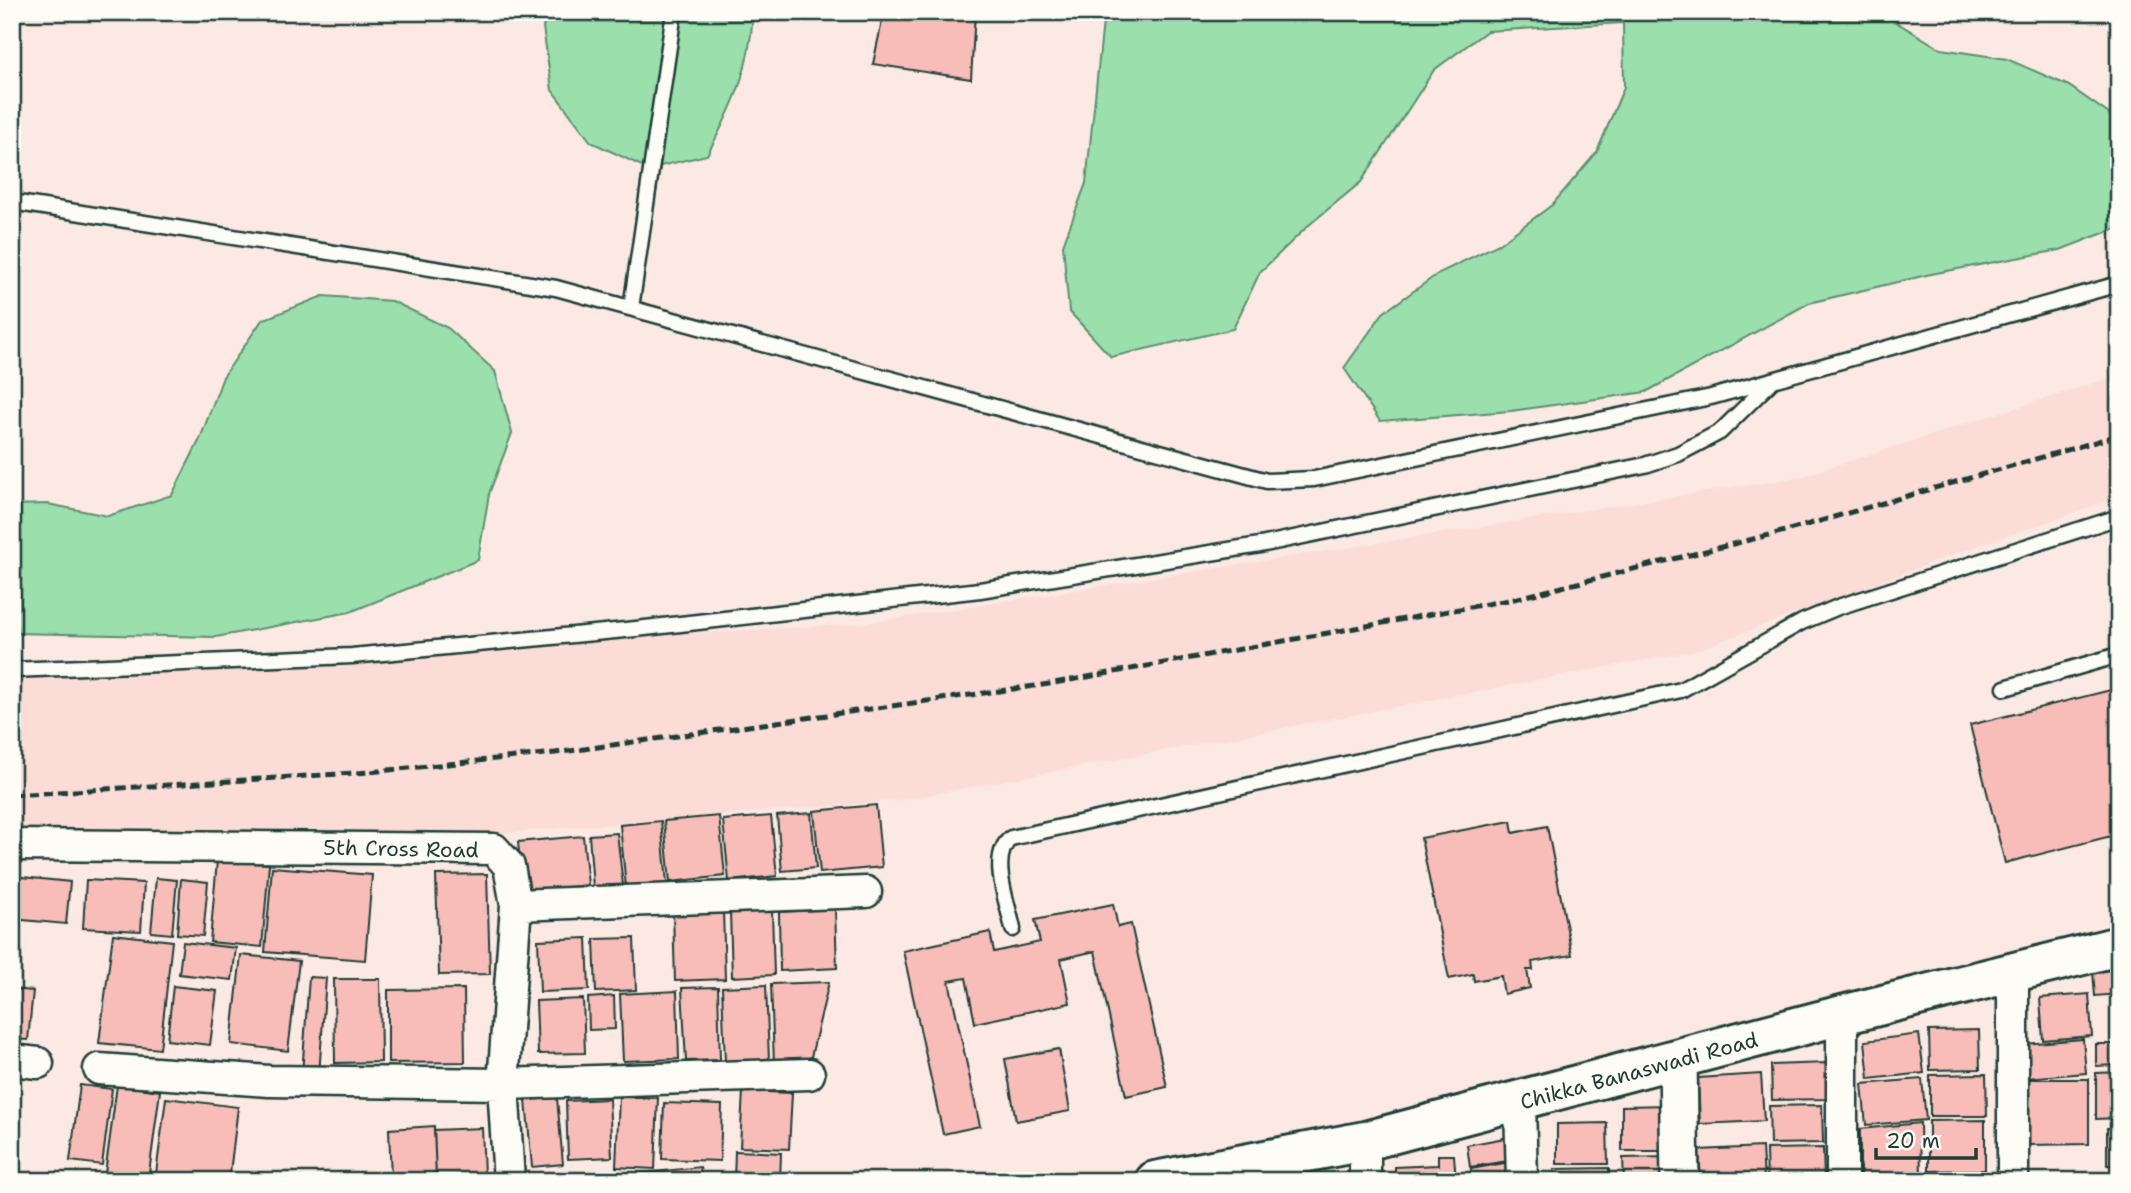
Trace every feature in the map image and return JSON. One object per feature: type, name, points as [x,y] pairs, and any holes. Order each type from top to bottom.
[{"type":"main road","name":"Chikka Banaswadi Road","points":[[1155,1181],[1365,1141],[1520,1103],[1842,1015],[2119,946]]},
{"type":"street","name":"5th Cross Road","points":[[12,845],[494,849],[509,866],[516,905],[503,1084],[509,1181]]},
{"type":"street","points":[[516,905],[866,892]]},
{"type":"street","points":[[2013,972],[2013,1181]]},
{"type":"street","points":[[1842,1015],[1842,1181]]},
{"type":"street","points":[[1678,1060],[1680,1181]]},
{"type":"street","points":[[99,1069],[269,1081],[503,1084],[809,1074]]},
{"type":"street","points":[[1520,1103],[1522,1181]]},
{"type":"street","points":[[1365,1141],[1365,1181]]},
{"type":"lane","points":[[631,309],[674,12]]},
{"type":"lane","points":[[12,202],[556,288],[1268,481],[1314,479],[1697,400],[2119,284]]},
{"type":"lane","points":[[12,670],[352,656],[636,629],[980,590],[1260,545],[1645,465],[1678,454],[1720,432],[1774,379]]},
{"type":"lane","points":[[1013,929],[999,857],[1003,844],[1011,838],[1681,690],[1802,622],[1838,607],[2119,517]]},
{"type":"lane","points":[[2005,688],[2119,655]]},
{"type":"shaded area","points":[[2119,375],[2119,498],[1982,544],[1697,650],[902,800],[500,833],[12,839],[12,670],[860,624],[1800,477]]},
{"type":"green space","points":[[549,12],[753,12],[748,52],[739,86],[707,155],[648,169],[591,142],[552,90],[543,27]]},
{"type":"green space","points":[[1104,12],[1879,12],[1941,49],[2007,59],[2069,86],[2119,121],[2119,227],[2060,250],[1931,274],[1809,303],[1646,392],[1511,411],[1380,421],[1344,368],[1383,313],[1439,273],[1499,244],[1552,205],[1597,152],[1624,87],[1623,23],[1487,31],[1434,70],[1361,182],[1309,225],[1260,272],[1233,329],[1111,357],[1069,311],[1063,245],[1086,183]]},
{"type":"green space","points":[[323,296],[392,301],[448,328],[495,371],[512,433],[489,494],[478,560],[350,612],[216,637],[12,633],[12,505],[48,504],[108,516],[172,495],[200,439],[223,377],[262,320]]},
{"type":"building","points":[[884,12],[975,12],[971,79],[873,64]]},
{"type":"building","points":[[2119,688],[2119,834],[2005,863],[1970,725]]},
{"type":"building","points":[[876,805],[882,867],[820,873],[814,811]]},
{"type":"building","points":[[811,813],[816,868],[782,871],[777,816]]},
{"type":"building","points":[[719,816],[725,876],[670,882],[664,821]]},
{"type":"building","points":[[771,816],[777,876],[729,881],[723,820]]},
{"type":"building","points":[[661,821],[667,883],[626,887],[620,825]]},
{"type":"building","points":[[1511,821],[1513,833],[1547,826],[1572,955],[1532,962],[1533,970],[1527,970],[1530,988],[1504,994],[1501,976],[1474,981],[1473,974],[1449,979],[1421,838]]},
{"type":"building","points":[[617,833],[623,885],[593,887],[589,835]]},
{"type":"building","points":[[583,836],[588,885],[523,892],[518,842]]},
{"type":"building","points":[[217,860],[269,864],[262,947],[210,942]]},
{"type":"building","points":[[272,867],[372,875],[365,960],[265,952]]},
{"type":"building","points":[[487,874],[490,974],[439,975],[436,875]]},
{"type":"building","points":[[12,876],[70,882],[66,924],[12,919]]},
{"type":"building","points":[[156,878],[177,880],[172,934],[151,932]]},
{"type":"building","points":[[181,879],[208,882],[203,936],[177,934]]},
{"type":"building","points":[[86,880],[144,883],[141,931],[83,928]]},
{"type":"building","points":[[1113,904],[1118,927],[1131,924],[1167,1087],[1126,1096],[1095,951],[1061,959],[1070,1003],[975,1023],[966,978],[949,981],[980,1126],[943,1134],[903,951],[990,932],[994,952],[1040,942],[1035,920]]},
{"type":"building","points":[[835,909],[837,968],[780,971],[779,912]]},
{"type":"building","points":[[723,910],[725,979],[675,981],[673,912]]},
{"type":"building","points":[[772,911],[774,975],[732,977],[730,912]]},
{"type":"building","points":[[113,934],[172,941],[160,1049],[99,1043]]},
{"type":"building","points":[[587,938],[589,990],[540,992],[538,940]]},
{"type":"building","points":[[634,938],[636,990],[596,992],[594,939]]},
{"type":"building","points":[[183,942],[236,948],[232,980],[179,974]]},
{"type":"building","points":[[241,955],[299,961],[288,1051],[231,1044]]},
{"type":"building","points":[[2119,969],[2119,994],[2095,996],[2093,972]]},
{"type":"building","points":[[309,977],[326,978],[319,1075],[302,1074]]},
{"type":"building","points":[[334,979],[380,979],[381,1062],[335,1063]]},
{"type":"building","points":[[829,982],[810,1061],[774,1063],[771,984]]},
{"type":"building","points":[[766,985],[769,1060],[725,1062],[722,987]]},
{"type":"building","points":[[173,986],[217,991],[210,1045],[167,1040]]},
{"type":"building","points":[[718,987],[720,1060],[686,1061],[682,988]]},
{"type":"building","points":[[12,989],[33,991],[28,1040],[12,1039]]},
{"type":"building","points":[[464,989],[465,1062],[388,1063],[388,990]]},
{"type":"building","points":[[677,991],[679,1059],[623,1061],[620,994]]},
{"type":"building","points":[[2089,994],[2092,1036],[2043,1040],[2040,998]]},
{"type":"building","points":[[614,996],[615,1029],[589,1030],[588,998]]},
{"type":"building","points":[[583,999],[585,1053],[538,1054],[536,1001]]},
{"type":"building","points":[[1979,1030],[1980,1069],[1930,1070],[1929,1031]]},
{"type":"building","points":[[1919,1034],[1924,1073],[1869,1079],[1865,1041]]},
{"type":"building","points":[[2083,1039],[2086,1073],[2026,1078],[2023,1044]]},
{"type":"building","points":[[2096,1044],[2119,1044],[2119,1065],[2096,1066]]},
{"type":"building","points":[[1059,1049],[1070,1111],[1016,1121],[1005,1059]]},
{"type":"building","points":[[1828,1063],[1828,1099],[1772,1100],[1771,1065]]},
{"type":"building","points":[[2119,1072],[2119,1118],[2096,1119],[2096,1073]]},
{"type":"building","points":[[1761,1074],[1764,1121],[1700,1124],[1698,1078]]},
{"type":"building","points":[[1986,1074],[1987,1116],[1930,1116],[1930,1075]]},
{"type":"building","points":[[1922,1079],[1926,1120],[1866,1125],[1862,1084]]},
{"type":"building","points":[[2028,1079],[2089,1079],[2089,1144],[2029,1145]]},
{"type":"building","points":[[80,1085],[112,1089],[102,1165],[70,1161]]},
{"type":"building","points":[[117,1085],[160,1091],[148,1181],[104,1181]]},
{"type":"building","points":[[743,1091],[792,1093],[789,1149],[740,1147]]},
{"type":"building","points":[[619,1097],[658,1098],[655,1169],[616,1167]]},
{"type":"building","points":[[166,1098],[238,1107],[229,1181],[155,1181]]},
{"type":"building","points":[[557,1098],[563,1164],[532,1167],[526,1100]]},
{"type":"building","points":[[609,1099],[612,1157],[568,1159],[566,1101]]},
{"type":"building","points":[[664,1103],[722,1105],[720,1161],[662,1159]]},
{"type":"building","points":[[1669,1105],[1670,1151],[1622,1151],[1622,1106]]},
{"type":"building","points":[[1822,1105],[1823,1143],[1770,1144],[1769,1106]]},
{"type":"building","points":[[1985,1120],[1985,1170],[1929,1171],[1929,1121]]},
{"type":"building","points":[[1607,1123],[1608,1164],[1557,1164],[1557,1124]]},
{"type":"building","points":[[1920,1123],[1921,1181],[1860,1181],[1860,1129]]},
{"type":"building","points":[[434,1126],[436,1177],[391,1178],[389,1129]]},
{"type":"building","points":[[12,1127],[19,1127],[13,1181],[12,1181]]},
{"type":"building","points":[[482,1128],[484,1174],[436,1177],[434,1130]]},
{"type":"building","points":[[2107,1128],[2119,1128],[2119,1165],[2107,1165]]},
{"type":"building","points":[[1505,1138],[1508,1161],[1470,1167],[1467,1145]]},
{"type":"building","points":[[1762,1147],[1764,1181],[1701,1181],[1699,1150]]},
{"type":"building","points":[[1823,1148],[1824,1181],[1767,1181],[1766,1149]]},
{"type":"building","points":[[735,1151],[781,1153],[780,1181],[734,1181]]},
{"type":"building","points":[[1438,1155],[1454,1155],[1456,1181],[1382,1181],[1381,1175],[1395,1174],[1395,1167],[1438,1165]]},
{"type":"building","points":[[1669,1157],[1669,1181],[1624,1181],[1623,1158]]},
{"type":"building","points":[[1510,1162],[1511,1181],[1470,1181],[1471,1169]]},
{"type":"building","points":[[700,1167],[702,1181],[601,1181],[601,1178]]},
{"type":"building","points":[[1609,1168],[1609,1181],[1554,1181],[1554,1169]]},
{"type":"building","points":[[1985,1174],[1985,1181],[1929,1181],[1929,1175]]},
{"type":"railway","points":[[12,795],[370,772],[555,753],[1049,684],[1514,599],[1789,530],[2119,435]]}]
